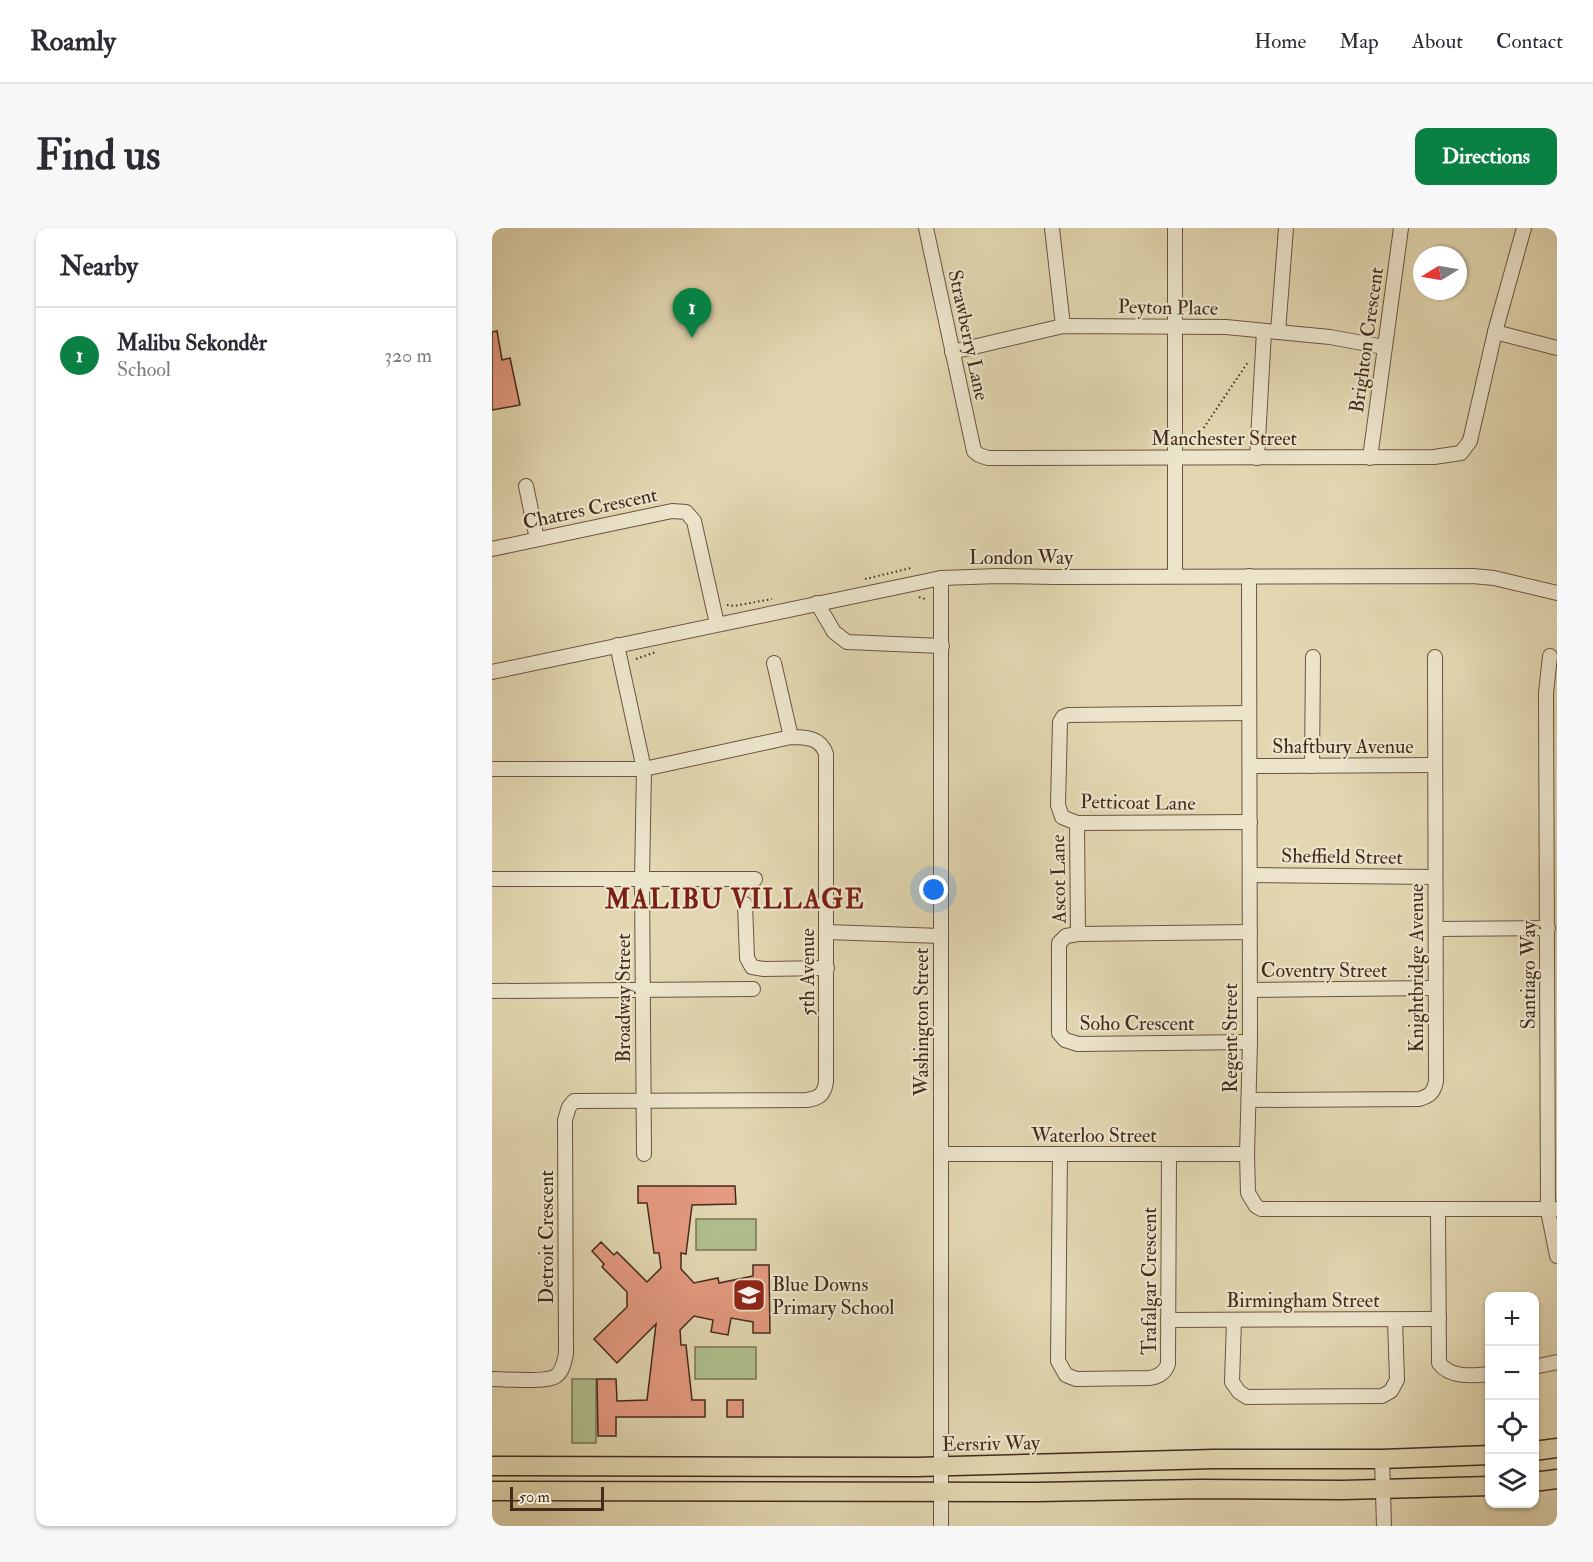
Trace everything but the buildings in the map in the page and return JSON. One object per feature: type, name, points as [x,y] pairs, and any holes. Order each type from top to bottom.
[{"type":"main road","points":[[1539,1450],[1557,1448]]},
{"type":"main road","name":"Eersriv Way","points":[[492,1466],[1036,1465],[1214,1459],[1382,1459],[1485,1455]]},
{"type":"main road","points":[[1539,1481],[1557,1479]]},
{"type":"main road","points":[[492,1491],[941,1491],[1485,1486]]},
{"type":"street","name":"Strawberry Lane","points":[[926,228],[974,451]]},
{"type":"street","points":[[1052,228],[1063,326]]},
{"type":"street","points":[[1175,228],[1175,576]]},
{"type":"street","points":[[1257,458],[1271,331],[1286,228]]},
{"type":"street","name":"Brighton Crescent","points":[[1370,458],[1401,228]]},
{"type":"street","points":[[1524,228],[1495,333],[1557,348]]},
{"type":"street","name":"Peyton Place","points":[[952,352],[1063,326],[1226,327],[1330,337],[1384,346]]},
{"type":"street","name":"Manchester Street","points":[[974,451],[988,458],[1453,456],[1461,453],[1470,441],[1495,333]]},
{"type":"street","points":[[526,486],[537,539]]},
{"type":"street","name":"Chatres Crescent","points":[[492,549],[672,511],[686,512],[694,521],[717,624]]},
{"type":"street","name":"Regent Street","points":[[1250,576],[1250,1042],[1247,1154],[1248,1193],[1251,1201],[1261,1209],[1552,1210]]},
{"type":"street","name":"London Way","points":[[492,672],[941,578],[1473,576],[1494,578],[1557,593]]},
{"type":"street","name":"Washington Street","points":[[941,578],[941,1526]]},
{"type":"street","points":[[817,603],[834,632],[847,642],[942,646]]},
{"type":"street","name":"Broadway Street","points":[[617,645],[644,769],[642,879],[644,1154]]},
{"type":"street","name":"Santiago Way","points":[[1550,656],[1546,693],[1552,748],[1552,857],[1548,928],[1552,966],[1552,1210],[1557,1256]]},
{"type":"street","points":[[1312,766],[1313,657]]},
{"type":"street","name":"Knightbridge Avenue","points":[[1249,1100],[1419,1099],[1431,1094],[1436,1081],[1435,657]]},
{"type":"street","points":[[774,663],[791,738]]},
{"type":"street","name":"Petticoat Lane","points":[[1249,712],[1068,715],[1063,717],[1060,722],[1058,805],[1062,817],[1077,823],[1250,822]]},
{"type":"street","name":"5th Avenue","points":[[492,769],[644,769],[791,738],[805,737],[823,746],[826,754],[825,1090],[820,1096],[807,1100],[643,1101]]},
{"type":"street","name":"Shaftbury Avenue","points":[[1250,766],[1435,765]]},
{"type":"street","name":"Ascot Lane","points":[[1077,823],[1078,934]]},
{"type":"street","name":"Sheffield Street","points":[[1250,875],[1435,877]]},
{"type":"street","points":[[492,879],[754,879]]},
{"type":"street","points":[[745,904],[747,958],[752,967],[764,969],[827,968]]},
{"type":"street","points":[[1436,929],[1548,928]]},
{"type":"street","points":[[827,932],[941,936]]},
{"type":"street","points":[[1078,934],[1250,932]]},
{"type":"street","name":"Soho Crescent","points":[[1078,934],[1066,936],[1059,943],[1059,1033],[1065,1040],[1078,1044],[1250,1042]]},
{"type":"street","name":"Coventry Street","points":[[1250,990],[1435,988]]},
{"type":"street","points":[[492,991],[753,989]]},
{"type":"street","name":"Detroit Crescent","points":[[492,1379],[550,1379],[558,1374],[563,1365],[572,1300],[566,1114],[574,1101],[643,1101]]},
{"type":"street","name":"Waterloo Street","points":[[941,1154],[1247,1154]]},
{"type":"street","name":"Trafalgar Crescent","points":[[1059,1155],[1059,1361],[1066,1375],[1076,1379],[1149,1378],[1164,1372],[1168,1364],[1169,1155]]},
{"type":"street","points":[[1438,1210],[1438,1359],[1443,1369],[1452,1374],[1485,1374]]},
{"type":"street","name":"Birmingham Street","points":[[1168,1320],[1439,1319]]},
{"type":"street","points":[[1233,1320],[1232,1382],[1239,1392],[1247,1397],[1382,1396],[1391,1391],[1397,1380],[1395,1320]]},
{"type":"street","points":[[1539,1366],[1557,1362]]},
{"type":"street","points":[[1382,1459],[1384,1526]]},
{"type":"path","points":[[1176,457],[1201,432],[1249,360]]},
{"type":"path","points":[[858,581],[911,568]]},
{"type":"path","points":[[728,605],[734,606],[780,597]]},
{"type":"green space","points":[[696,1219],[756,1219],[756,1250],[696,1250]]},
{"type":"green space","points":[[695,1347],[756,1347],[756,1379],[695,1379]]},
{"type":"green space","points":[[572,1379],[596,1379],[596,1443],[572,1443]]},
{"type":"place","name":"Malibu Sekondêr","points":[[692,338]]},
{"type":"place","name":"Blue Downs Primary School","points":[[749,1295]]},
{"type":"district","name":"MALIBU VILLAGE","points":[[735,899]]}]
